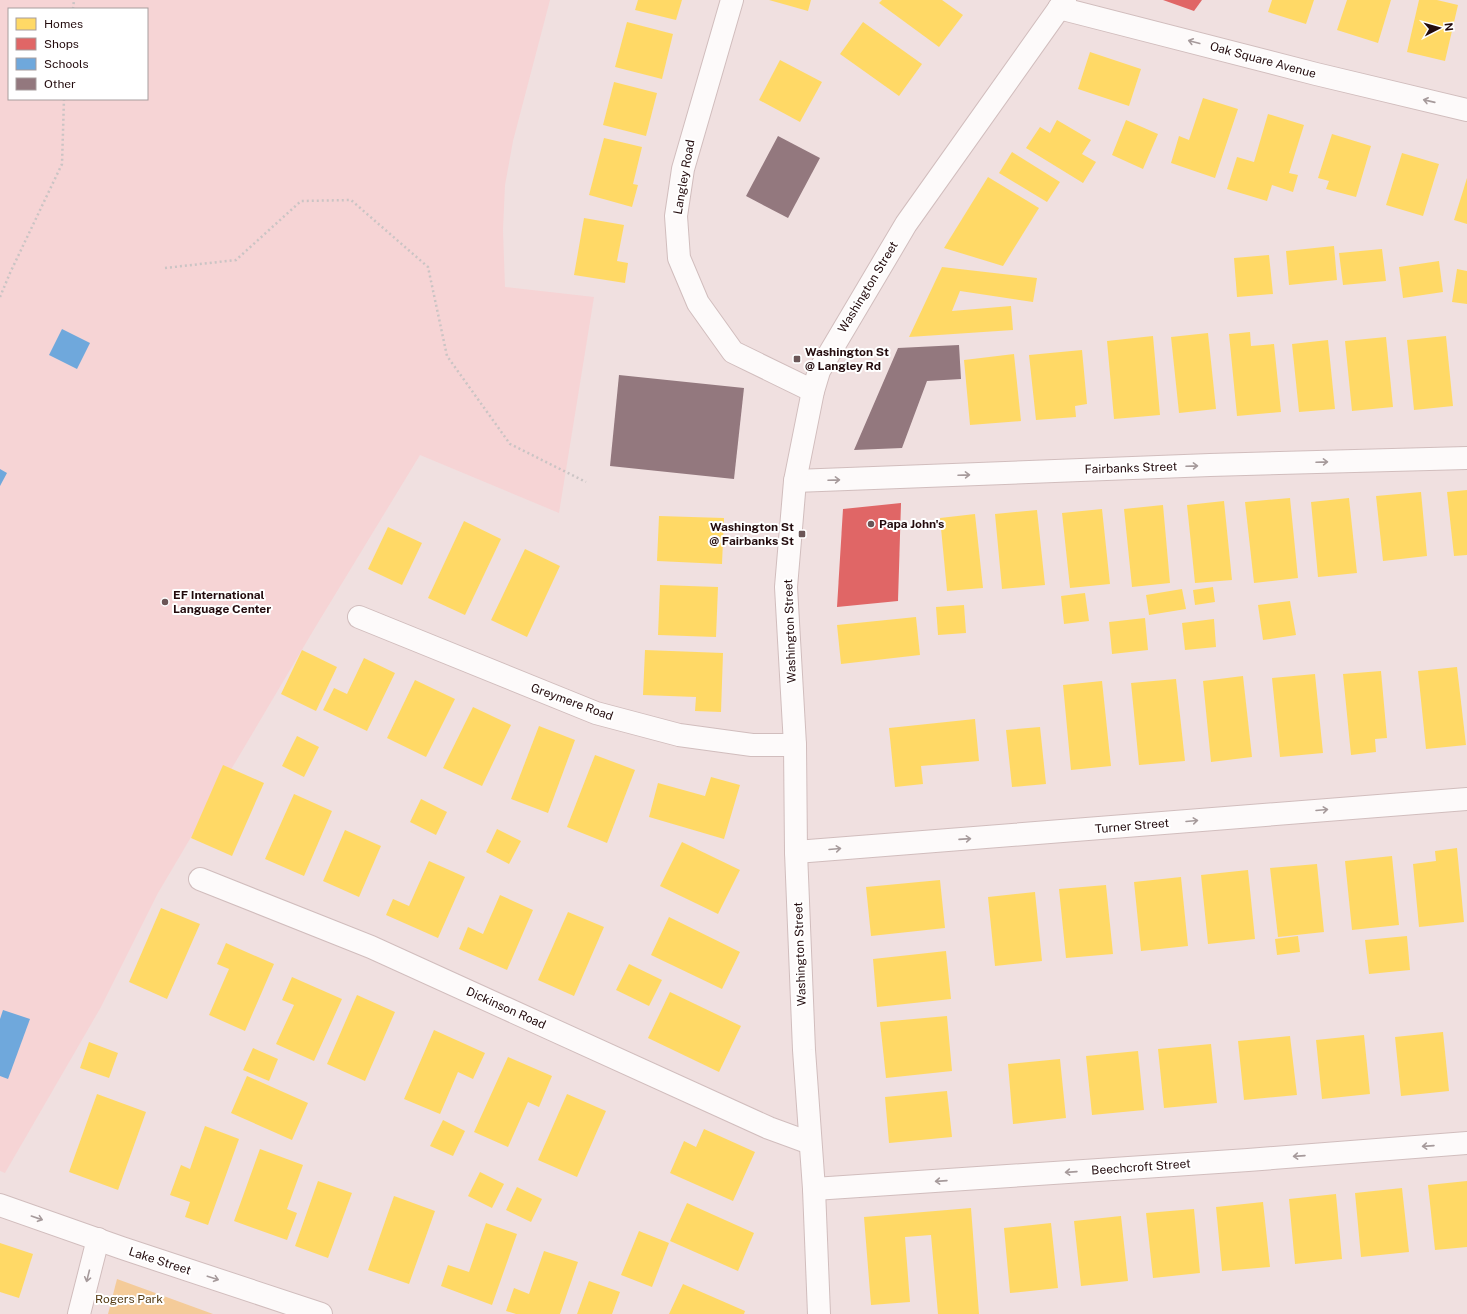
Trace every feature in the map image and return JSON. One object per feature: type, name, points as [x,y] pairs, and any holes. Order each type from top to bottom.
[{"type":"street","name":"Langley Road","points":[[732,0],[683,169],[676,216],[679,258],[698,303],[733,352],[813,391]]},
{"type":"street","name":"Washington Street","points":[[819,1314],[814,1189],[810,1143],[796,852],[795,745],[786,586],[795,482],[813,391],[819,371],[906,224],[1062,4]]},
{"type":"street","name":"Oak Square Avenue","points":[[1062,4],[1316,74],[1467,110]]},
{"type":"street","name":"Fairbanks Street","points":[[795,482],[1218,465],[1467,458]]},
{"type":"street","name":"Greymere Road","points":[[359,617],[596,713],[679,735],[752,745],[795,745]]},
{"type":"street","name":"Turner Street","points":[[796,852],[1467,799]]},
{"type":"street","name":"Dickinson Road","points":[[200,879],[370,947],[769,1128],[810,1143]]},
{"type":"street","name":"Beechcroft Street","points":[[814,1189],[1248,1160],[1467,1143]]},
{"type":"street","name":"Lake Street","points":[[0,1205],[320,1314]]},
{"type":"street","points":[[79,1314],[98,1239]]},
{"type":"path","points":[[0,297],[62,164],[64,100]]},
{"type":"path","points":[[165,268],[236,260],[301,201],[350,200],[428,267],[447,356],[510,444],[586,482]]},
{"type":"shaded area","name":"EF International Language Center","points":[[0,0],[550,0],[513,141],[505,185],[503,230],[505,287],[594,297],[559,513],[420,455],[316,626],[158,893],[101,1007],[5,1173],[0,1171]]},
{"type":"green space","name":"Rogers Park","points":[[117,1279],[213,1314],[108,1314]]},
{"type":"building: Homes","points":[[638,0],[682,0],[676,20],[635,10]]},
{"type":"building: Homes","points":[[769,0],[811,0],[808,11]]},
{"type":"building: Homes","points":[[882,0],[942,0],[963,15],[939,47],[879,3]]},
{"type":"building: Homes","points":[[1272,0],[1314,0],[1306,24],[1268,12]]},
{"type":"building: Homes","points":[[1347,0],[1391,0],[1378,43],[1337,30]]},
{"type":"building: Homes","points":[[1419,0],[1437,0],[1458,5],[1445,61],[1407,52]]},
{"type":"building: Homes","points":[[627,22],[673,34],[662,79],[615,67]]},
{"type":"building: Homes","points":[[863,22],[922,64],[899,96],[840,54]]},
{"type":"building: Homes","points":[[1090,52],[1141,69],[1129,106],[1078,89]]},
{"type":"building: Homes","points":[[780,60],[822,82],[800,122],[759,100]]},
{"type":"building: Homes","points":[[614,82],[657,93],[646,136],[603,125]]},
{"type":"building: Homes","points":[[1203,98],[1238,109],[1215,178],[1171,163],[1179,136],[1189,140]]},
{"type":"building: Homes","points":[[1268,114],[1304,125],[1289,173],[1298,175],[1293,192],[1272,185],[1267,201],[1227,189],[1237,157],[1254,162]]},
{"type":"building: Homes","points":[[1057,120],[1091,140],[1082,154],[1096,162],[1083,183],[1026,148],[1040,127],[1050,133]]},
{"type":"building: Homes","points":[[1126,120],[1158,134],[1143,169],[1112,155]]},
{"type":"building: Homes","points":[[1332,134],[1371,146],[1356,197],[1326,189],[1329,181],[1318,178]]},
{"type":"building: Homes","points":[[604,138],[642,147],[633,184],[638,185],[632,207],[589,195]]},
{"type":"building: Homes","points":[[1012,152],[1060,182],[1047,202],[999,173]]},
{"type":"building: Homes","points":[[1402,153],[1439,164],[1423,216],[1386,205]]},
{"type":"building: Homes","points":[[988,177],[1039,208],[1003,266],[944,248]]},
{"type":"building: Homes","points":[[1467,178],[1467,224],[1454,220]]},
{"type":"building: Homes","points":[[584,218],[624,225],[617,261],[628,263],[625,283],[574,275]]},
{"type":"building: Homes","points":[[1334,246],[1337,280],[1289,285],[1286,251]]},
{"type":"building: Homes","points":[[1382,249],[1386,281],[1343,285],[1339,253]]},
{"type":"building: Homes","points":[[1269,255],[1273,294],[1237,297],[1234,258]]},
{"type":"building: Homes","points":[[1439,261],[1443,292],[1403,298],[1399,267]]},
{"type":"building: Homes","points":[[942,267],[1037,278],[1033,302],[960,291],[952,311],[1011,306],[1013,330],[909,337]]},
{"type":"building: Homes","points":[[1457,269],[1467,271],[1467,304],[1452,302]]},
{"type":"building: Homes","points":[[1250,332],[1251,346],[1274,344],[1281,412],[1237,416],[1229,334]]},
{"type":"building: Homes","points":[[1208,333],[1216,409],[1179,413],[1171,337]]},
{"type":"building: Homes","points":[[1153,336],[1160,415],[1114,419],[1107,341]]},
{"type":"building: Homes","points":[[1446,336],[1453,406],[1414,410],[1407,340]]},
{"type":"building: Homes","points":[[1386,337],[1393,407],[1352,411],[1345,341]]},
{"type":"building: Homes","points":[[1328,340],[1335,409],[1299,412],[1292,344]]},
{"type":"building: Homes","points":[[1082,350],[1087,404],[1075,406],[1076,417],[1036,420],[1029,355]]},
{"type":"building: Homes","points":[[1014,354],[1021,421],[970,425],[964,360]]},
{"type":"building: Homes","points":[[1467,490],[1467,555],[1454,556],[1447,492]]},
{"type":"building: Homes","points":[[1421,492],[1427,556],[1383,561],[1376,496]]},
{"type":"building: Homes","points":[[1290,498],[1298,578],[1254,583],[1245,502]]},
{"type":"building: Homes","points":[[1349,498],[1357,573],[1318,577],[1311,502]]},
{"type":"building: Homes","points":[[1224,501],[1232,580],[1195,583],[1187,505]]},
{"type":"building: Homes","points":[[1163,505],[1170,583],[1132,587],[1124,509]]},
{"type":"building: Homes","points":[[1102,509],[1110,584],[1070,588],[1062,513]]},
{"type":"building: Homes","points":[[1037,510],[1045,585],[1002,589],[995,514]]},
{"type":"building: Homes","points":[[975,514],[983,588],[947,591],[940,518]]},
{"type":"building: Homes","points":[[659,516],[724,518],[722,564],[657,561]]},
{"type":"building: Homes","points":[[464,521],[501,539],[465,615],[428,598]]},
{"type":"building: Homes","points":[[388,527],[422,543],[402,585],[368,569]]},
{"type":"building: Homes","points":[[525,549],[560,566],[527,637],[491,620]]},
{"type":"building: Homes","points":[[660,585],[718,587],[716,637],[658,635]]},
{"type":"building: Homes","points":[[1213,587],[1215,602],[1195,605],[1193,590]]},
{"type":"building: Homes","points":[[1182,589],[1186,609],[1149,615],[1146,595]]},
{"type":"building: Homes","points":[[1085,593],[1089,621],[1064,624],[1061,596]]},
{"type":"building: Homes","points":[[1290,601],[1296,635],[1263,640],[1258,605]]},
{"type":"building: Homes","points":[[964,605],[966,633],[938,635],[936,607]]},
{"type":"building: Homes","points":[[916,617],[920,655],[841,664],[837,625]]},
{"type":"building: Homes","points":[[1145,618],[1148,650],[1112,654],[1109,622]]},
{"type":"building: Homes","points":[[1214,619],[1216,647],[1185,650],[1182,623]]},
{"type":"building: Homes","points":[[302,650],[337,667],[316,711],[281,694]]},
{"type":"building: Homes","points":[[645,650],[723,653],[721,712],[695,711],[696,697],[643,695]]},
{"type":"building: Homes","points":[[364,658],[395,673],[367,731],[323,710],[334,688],[347,694]]},
{"type":"building: Homes","points":[[1457,667],[1466,745],[1426,749],[1418,671]]},
{"type":"building: Homes","points":[[1381,671],[1387,738],[1375,739],[1376,752],[1351,755],[1343,674]]},
{"type":"building: Homes","points":[[1315,674],[1323,753],[1280,757],[1272,678]]},
{"type":"building: Homes","points":[[1243,676],[1252,757],[1211,762],[1203,681]]},
{"type":"building: Homes","points":[[1176,679],[1185,761],[1139,765],[1131,683]]},
{"type":"building: Homes","points":[[415,680],[455,699],[426,757],[387,738]]},
{"type":"building: Homes","points":[[1102,681],[1111,766],[1071,770],[1063,685]]},
{"type":"building: Homes","points":[[473,707],[511,725],[482,786],[443,768]]},
{"type":"building: Homes","points":[[975,719],[979,761],[921,766],[923,784],[895,787],[889,728]]},
{"type":"building: Homes","points":[[539,726],[575,740],[548,813],[511,799]]},
{"type":"building: Homes","points":[[1040,727],[1046,784],[1012,787],[1006,730]]},
{"type":"building: Homes","points":[[297,736],[319,747],[304,777],[282,766]]},
{"type":"building: Homes","points":[[595,755],[635,770],[607,843],[567,827]]},
{"type":"building: Homes","points":[[223,765],[264,783],[232,856],[191,838]]},
{"type":"building: Homes","points":[[711,777],[740,785],[724,839],[649,817],[658,783],[705,796]]},
{"type":"building: Homes","points":[[294,794],[332,811],[304,876],[265,859]]},
{"type":"building: Homes","points":[[421,799],[447,812],[436,835],[410,822]]},
{"type":"building: Homes","points":[[497,829],[521,841],[509,864],[486,852]]},
{"type":"building: Homes","points":[[345,830],[381,846],[359,897],[323,881]]},
{"type":"building: Homes","points":[[682,842],[740,870],[718,914],[660,886]]},
{"type":"building: Homes","points":[[1457,848],[1464,922],[1419,927],[1413,864],[1436,861],[1435,851]]},
{"type":"building: Homes","points":[[1392,856],[1399,925],[1352,930],[1345,861]]},
{"type":"building: Homes","points":[[429,861],[465,877],[438,938],[386,915],[393,899],[409,906]]},
{"type":"building: Homes","points":[[1317,864],[1324,932],[1278,937],[1270,868]]},
{"type":"building: Homes","points":[[1248,870],[1255,939],[1208,944],[1201,875]]},
{"type":"building: Homes","points":[[1181,877],[1188,946],[1141,951],[1134,882]]},
{"type":"building: Homes","points":[[940,880],[945,928],[871,936],[866,887]]},
{"type":"building: Homes","points":[[1106,885],[1113,954],[1066,958],[1059,889]]},
{"type":"building: Homes","points":[[1035,892],[1042,961],[995,966],[988,897]]},
{"type":"building: Homes","points":[[500,895],[533,910],[507,970],[459,949],[468,927],[483,934]]},
{"type":"building: Homes","points":[[161,908],[200,924],[167,999],[129,982]]},
{"type":"building: Homes","points":[[568,912],[604,927],[574,996],[538,980]]},
{"type":"building: Homes","points":[[669,917],[740,952],[722,989],[651,955]]},
{"type":"building: Homes","points":[[1298,936],[1300,952],[1277,955],[1275,939]]},
{"type":"building: Homes","points":[[1407,936],[1410,970],[1369,974],[1365,940]]},
{"type":"building: Homes","points":[[226,943],[274,964],[245,1031],[209,1015],[229,969],[217,964]]},
{"type":"building: Homes","points":[[946,951],[951,999],[877,1007],[873,959]]},
{"type":"building: Homes","points":[[629,964],[662,980],[649,1006],[616,990]]},
{"type":"building: Homes","points":[[292,977],[342,999],[314,1061],[276,1044],[294,1005],[282,1000]]},
{"type":"building: Homes","points":[[670,992],[741,1026],[719,1072],[648,1038]]},
{"type":"building: Homes","points":[[357,995],[395,1012],[365,1081],[327,1064]]},
{"type":"building: Homes","points":[[947,1016],[952,1071],[886,1078],[880,1022]]},
{"type":"building: Homes","points":[[434,1030],[485,1053],[473,1079],[458,1072],[440,1114],[404,1099]]},
{"type":"building: Homes","points":[[1443,1032],[1449,1091],[1401,1096],[1395,1037]]},
{"type":"building: Homes","points":[[1364,1035],[1370,1094],[1322,1099],[1316,1040]]},
{"type":"building: Homes","points":[[1290,1036],[1297,1095],[1244,1100],[1238,1041]]},
{"type":"building: Homes","points":[[89,1042],[118,1053],[109,1078],[80,1068]]},
{"type":"building: Homes","points":[[1211,1044],[1217,1103],[1164,1108],[1158,1049]]},
{"type":"building: Homes","points":[[253,1048],[278,1059],[269,1081],[243,1070]]},
{"type":"building: Homes","points":[[1138,1051],[1144,1110],[1092,1115],[1086,1056]]},
{"type":"building: Homes","points":[[508,1057],[552,1076],[539,1107],[528,1102],[508,1147],[474,1132]]},
{"type":"building: Homes","points":[[1060,1059],[1066,1118],[1013,1124],[1008,1064]]},
{"type":"building: Homes","points":[[247,1076],[308,1103],[292,1140],[231,1113]]},
{"type":"building: Homes","points":[[947,1091],[952,1137],[889,1143],[885,1097]]},
{"type":"building: Homes","points":[[97,1094],[146,1112],[118,1190],[69,1172]]},
{"type":"building: Homes","points":[[567,1094],[606,1111],[577,1177],[538,1160]]},
{"type":"building: Homes","points":[[443,1120],[465,1131],[453,1156],[430,1146]]},
{"type":"building: Homes","points":[[205,1126],[239,1139],[208,1225],[185,1217],[190,1202],[170,1195],[181,1165],[190,1169]]},
{"type":"building: Homes","points":[[704,1129],[755,1152],[733,1201],[670,1173],[684,1141],[696,1147]]},
{"type":"building: Homes","points":[[260,1149],[303,1165],[287,1209],[297,1213],[287,1240],[234,1221]]},
{"type":"building: Homes","points":[[480,1172],[504,1184],[492,1208],[468,1196]]},
{"type":"building: Homes","points":[[318,1181],[352,1193],[328,1258],[295,1246]]},
{"type":"building: Homes","points":[[1467,1181],[1467,1247],[1435,1250],[1428,1185]]},
{"type":"building: Homes","points":[[517,1187],[542,1199],[531,1222],[506,1210]]},
{"type":"building: Homes","points":[[1402,1188],[1409,1252],[1361,1257],[1355,1193]]},
{"type":"building: Homes","points":[[1336,1194],[1342,1259],[1295,1264],[1289,1199]]},
{"type":"building: Homes","points":[[394,1196],[435,1211],[409,1284],[368,1270]]},
{"type":"building: Homes","points":[[1263,1202],[1270,1267],[1222,1271],[1216,1207]]},
{"type":"building: Homes","points":[[687,1203],[754,1233],[738,1271],[670,1241]]},
{"type":"building: Homes","points":[[971,1208],[979,1314],[938,1314],[931,1235],[905,1237],[910,1302],[871,1305],[864,1217]]},
{"type":"building: Homes","points":[[1194,1209],[1200,1273],[1153,1278],[1146,1213]]},
{"type":"building: Homes","points":[[1121,1216],[1128,1281],[1081,1286],[1074,1221]]},
{"type":"building: Homes","points":[[486,1223],[517,1234],[492,1305],[441,1286],[448,1265],[469,1272]]},
{"type":"building: Homes","points":[[1051,1223],[1058,1288],[1010,1293],[1004,1228]]},
{"type":"building: Homes","points":[[639,1231],[669,1243],[652,1287],[621,1275]]},
{"type":"building: Homes","points":[[0,1243],[33,1254],[19,1298],[0,1292]]},
{"type":"building: Homes","points":[[544,1251],[578,1262],[560,1314],[516,1314],[506,1311],[514,1288],[529,1294]]},
{"type":"building: Homes","points":[[589,1281],[620,1292],[612,1314],[577,1314]]},
{"type":"building: Homes","points":[[683,1284],[745,1311],[744,1314],[669,1314]]},
{"type":"building: Shops","points":[[1163,0],[1202,0],[1194,11]]},
{"type":"building: Shops","points":[[901,503],[898,601],[837,607],[843,509]]},
{"type":"building: Schools","points":[[62,329],[90,343],[77,369],[49,355]]},
{"type":"building: Schools","points":[[0,469],[7,473],[0,486]]},
{"type":"building: Schools","points":[[3,1010],[30,1019],[8,1079],[0,1076],[0,1019]]},
{"type":"building: Other","points":[[778,136],[820,158],[788,218],[746,196]]},
{"type":"building: Other","points":[[959,345],[961,379],[927,381],[902,448],[854,450],[898,348]]},
{"type":"building: Other","points":[[619,375],[744,388],[734,479],[610,466]]},
{"type":"place","name":"Washington St @ Langley Rd","points":[[797,359]]},
{"type":"place","name":"Papa John's","points":[[871,524]]},
{"type":"place","name":"Washington St @ Fairbanks St","points":[[802,534]]},
{"type":"place","name":"EF International Language Center","points":[[165,602]]}]
